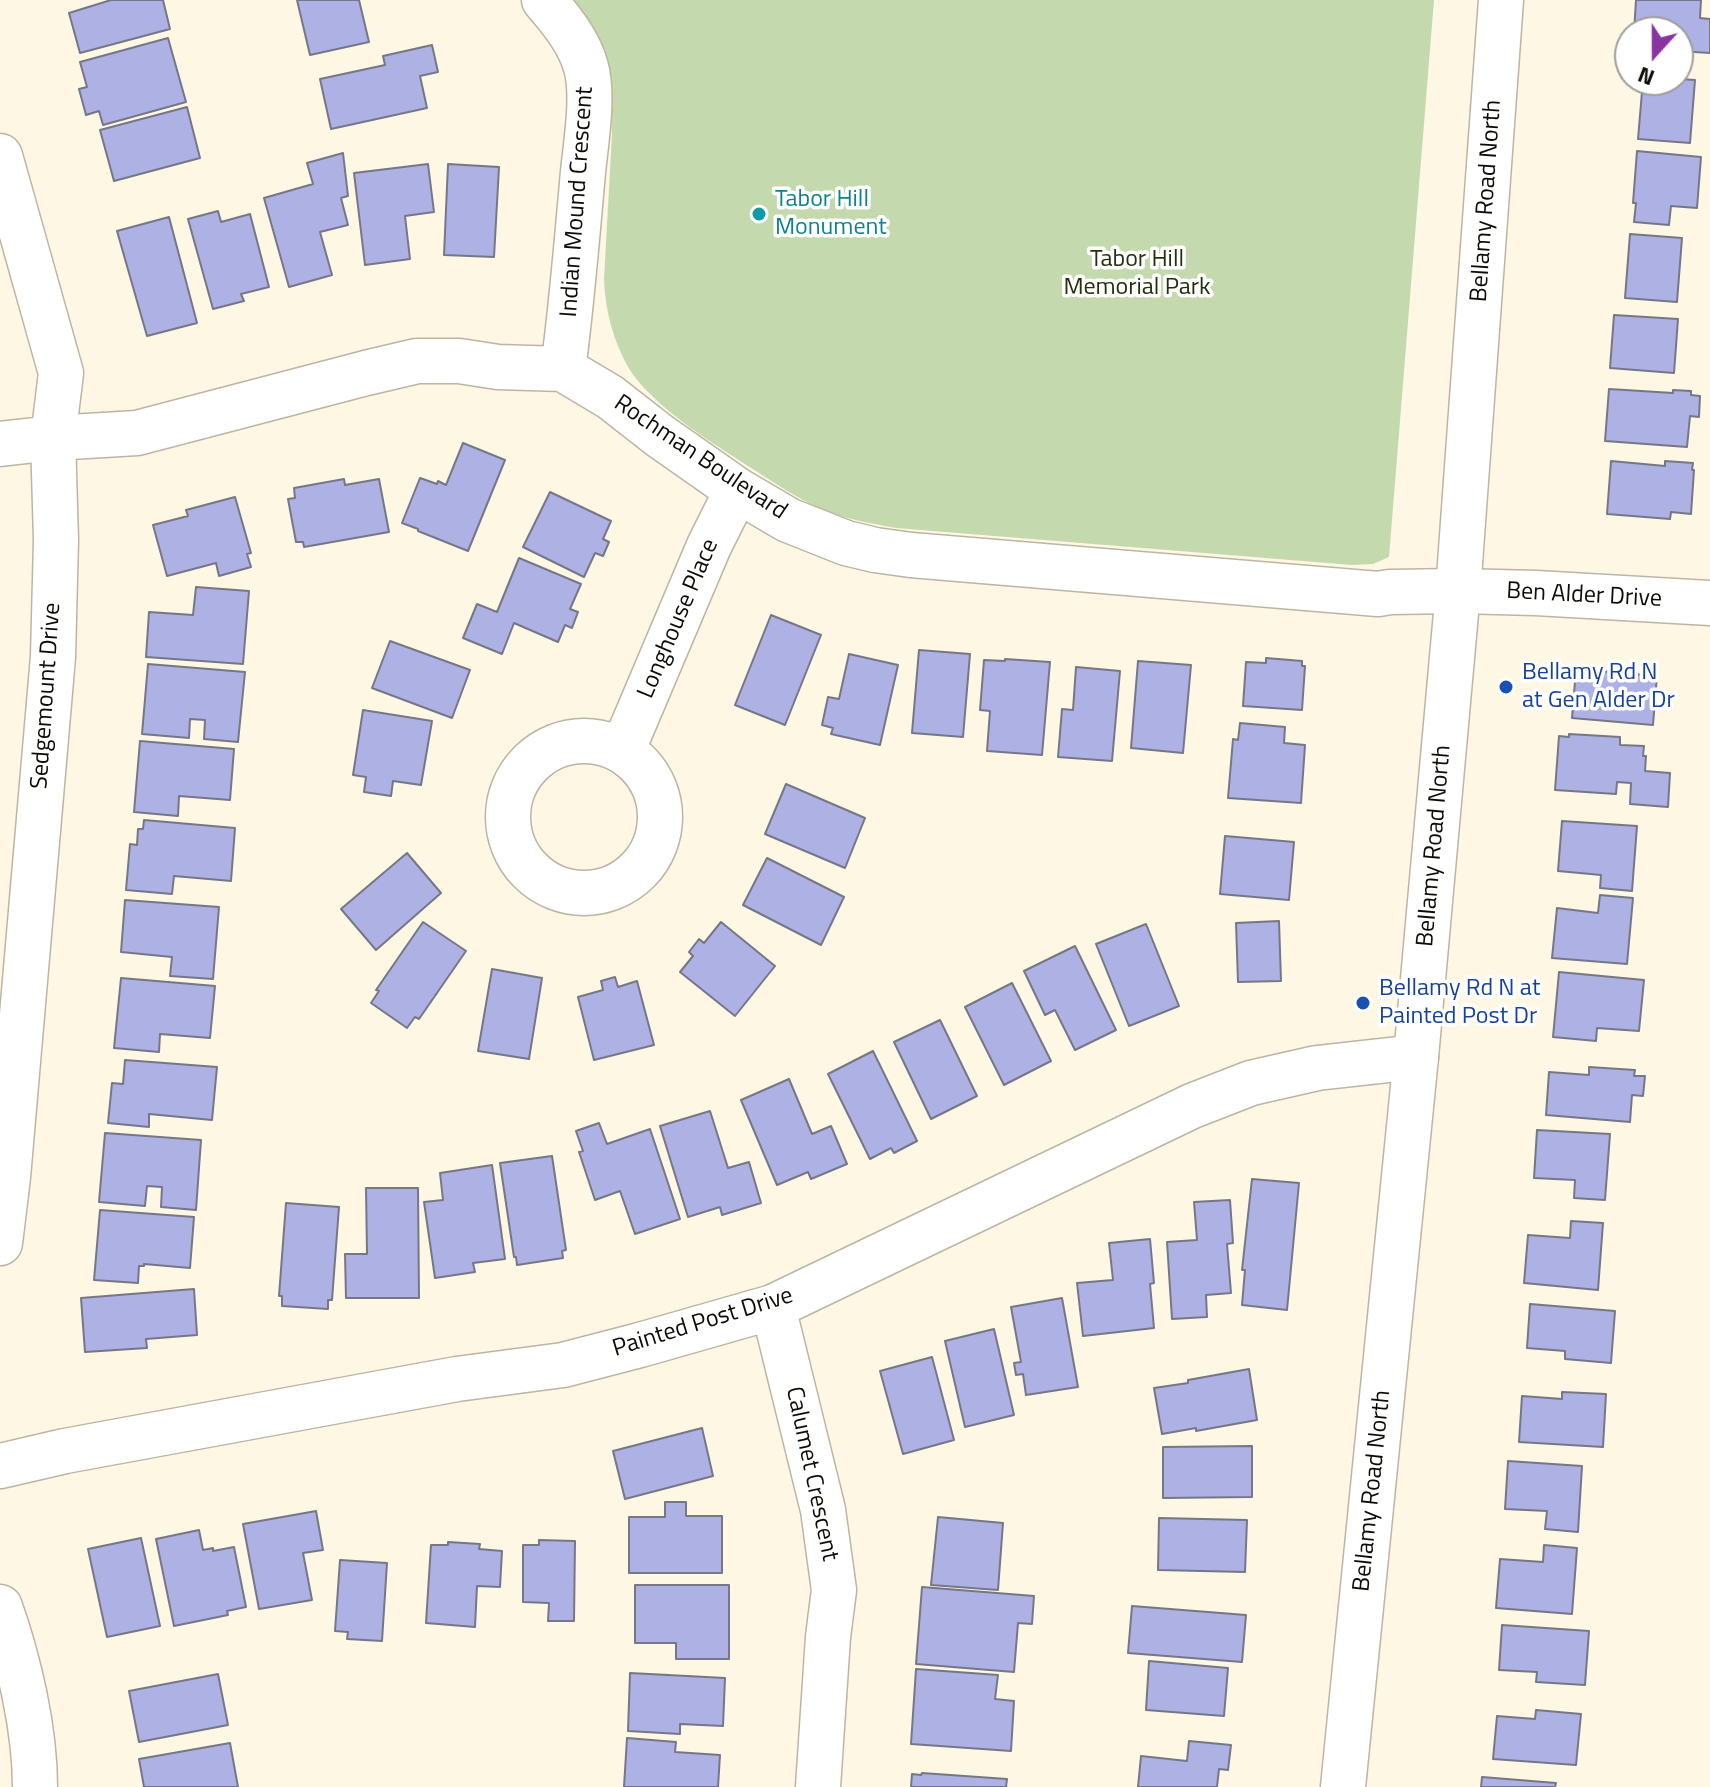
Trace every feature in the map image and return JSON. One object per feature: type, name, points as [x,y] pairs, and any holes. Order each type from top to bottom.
[{"type":"street","name":"Indian Mound Crescent","points":[[544,0],[574,38],[587,68],[588,125],[563,369]]},
{"type":"street","name":"Bellamy Road North","points":[[1343,1787],[1416,1057],[1458,591],[1501,0]]},
{"type":"street","name":"Sedgemount Drive","points":[[0,156],[61,373],[53,438],[56,540],[53,657],[0,1243]]},
{"type":"street","name":"Rochman Boulevard","points":[[0,444],[137,433],[417,361],[563,369],[610,397],[737,490],[788,520],[846,543],[926,556],[1378,594],[1458,591]]},
{"type":"street","name":"Longhouse Place","points":[[623,749],[709,546],[737,490]]},
{"type":"street","name":"Ben Alder Drive","points":[[1458,591],[1710,603]]},
{"type":"street","name":"Painted Post Drive","points":[[0,1466],[65,1451],[426,1385],[563,1365],[773,1307],[1192,1106],[1251,1083],[1317,1068],[1416,1057]]},
{"type":"street","name":"Calumet Crescent","points":[[773,1307],[823,1510],[834,1590],[818,1787]]},
{"type":"street","points":[[0,1607],[15,1650],[35,1758],[35,1787]]},
{"type":"green space","name":"Tabor Hill Memorial Park","points":[[572,0],[1434,0],[1389,557],[1373,564],[1352,565],[896,528],[847,518],[819,508],[705,438],[669,411],[639,382],[623,357],[611,324],[604,279],[611,104]]},
{"type":"building","points":[[111,0],[163,0],[170,29],[80,53],[69,13]]},
{"type":"building","points":[[297,0],[359,0],[369,42],[310,55]]},
{"type":"building","points":[[1636,0],[1701,0],[1700,18],[1710,19],[1710,53],[1694,52],[1694,16],[1635,16]]},
{"type":"building","points":[[168,38],[186,102],[103,125],[99,111],[86,115],[79,89],[87,87],[80,62]]},
{"type":"building","points":[[432,45],[438,72],[420,76],[427,108],[331,129],[320,79],[385,65],[383,56]]},
{"type":"building","points":[[1642,96],[1694,96],[1690,143],[1638,139]]},
{"type":"building","points":[[187,107],[200,158],[114,181],[100,130]]},
{"type":"building","points":[[1637,151],[1701,157],[1697,208],[1671,206],[1669,225],[1634,222]]},
{"type":"building","points":[[343,153],[348,196],[341,198],[348,225],[320,232],[332,275],[289,287],[264,198],[313,184],[307,163]]},
{"type":"building","points":[[428,164],[434,212],[405,216],[410,259],[365,265],[354,173]]},
{"type":"building","points":[[448,164],[499,167],[494,257],[444,255]]},
{"type":"building","points":[[218,211],[221,222],[250,214],[269,287],[241,294],[244,301],[213,309],[188,219]]},
{"type":"building","points":[[169,217],[197,323],[147,336],[117,231]]},
{"type":"building","points":[[1630,234],[1682,238],[1677,302],[1625,298]]},
{"type":"building","points":[[1614,315],[1678,319],[1674,373],[1610,368]]},
{"type":"building","points":[[1609,389],[1673,393],[1673,390],[1691,391],[1691,395],[1700,396],[1699,417],[1690,416],[1687,447],[1605,441]]},
{"type":"building","points":[[463,443],[505,460],[468,551],[402,523],[420,478],[446,485]]},
{"type":"building","points":[[1611,461],[1665,466],[1665,461],[1693,463],[1691,514],[1671,512],[1670,519],[1607,514]]},
{"type":"building","points":[[344,479],[345,485],[379,479],[389,532],[304,547],[303,542],[296,542],[288,499],[295,498],[294,488]]},
{"type":"building","points":[[550,492],[611,521],[603,539],[609,542],[603,556],[595,553],[584,577],[523,547]]},
{"type":"building","points":[[235,497],[251,553],[247,554],[251,567],[219,576],[216,563],[167,576],[153,525],[188,516],[186,510]]},
{"type":"building","points":[[519,558],[581,584],[570,609],[578,612],[572,628],[565,625],[558,642],[514,623],[502,654],[463,638],[477,604],[497,612]]},
{"type":"building","points":[[196,587],[249,591],[243,664],[146,657],[149,612],[193,615]]},
{"type":"building","points":[[771,615],[821,635],[785,725],[735,705]]},
{"type":"building","points":[[390,641],[470,670],[452,718],[372,688]]},
{"type":"building","points":[[919,650],[970,654],[963,737],[912,733]]},
{"type":"building","points":[[849,654],[898,665],[880,745],[831,734],[833,728],[822,725],[828,697],[839,699]]},
{"type":"building","points":[[1266,658],[1302,661],[1302,666],[1305,666],[1302,710],[1243,706],[1246,662],[1266,663]]},
{"type":"building","points":[[984,660],[1050,662],[1042,755],[987,751],[990,711],[980,710]]},
{"type":"building","points":[[1138,661],[1191,665],[1183,753],[1131,748]]},
{"type":"building","points":[[148,664],[245,672],[238,742],[204,739],[205,720],[190,719],[189,738],[142,734]]},
{"type":"building","points":[[1076,667],[1120,671],[1112,761],[1058,757],[1062,709],[1073,710]]},
{"type":"building","points":[[1576,669],[1657,676],[1653,725],[1572,718]]},
{"type":"building","points":[[363,710],[432,721],[421,785],[393,781],[391,796],[364,792],[366,777],[353,775]]},
{"type":"building","points":[[1240,723],[1285,727],[1284,743],[1305,745],[1301,803],[1228,798],[1233,739],[1238,740]]},
{"type":"building","points":[[1569,734],[1620,737],[1620,745],[1644,746],[1645,771],[1670,773],[1668,807],[1630,804],[1631,783],[1617,782],[1616,794],[1555,790],[1559,736],[1569,737]]},
{"type":"building","points":[[140,741],[234,749],[230,800],[179,796],[178,816],[134,812]]},
{"type":"building","points":[[786,784],[865,818],[845,868],[765,834]]},
{"type":"building","points":[[144,820],[235,828],[231,881],[174,876],[172,894],[126,890],[130,844],[137,845],[138,829],[143,829]]},
{"type":"building","points":[[1562,821],[1637,826],[1632,891],[1600,888],[1601,875],[1558,871]]},
{"type":"building","points":[[1225,836],[1294,842],[1289,900],[1220,894]]},
{"type":"building","points":[[407,853],[441,893],[376,950],[341,909]]},
{"type":"building","points":[[767,858],[844,897],[821,945],[743,905]]},
{"type":"building","points":[[1600,895],[1633,898],[1627,964],[1552,958],[1557,908],[1598,913]]},
{"type":"building","points":[[125,900],[219,907],[213,979],[170,976],[172,957],[121,952]]},
{"type":"building","points":[[1279,921],[1281,981],[1238,982],[1236,923]]},
{"type":"building","points":[[423,922],[466,951],[419,1019],[415,1017],[407,1028],[371,1003],[379,991],[376,990]]},
{"type":"building","points":[[721,922],[775,966],[735,1016],[680,972],[693,956],[689,952],[699,939],[704,943]]},
{"type":"building","points":[[1146,924],[1179,1006],[1129,1026],[1096,944]]},
{"type":"building","points":[[1075,946],[1116,1030],[1075,1050],[1055,1010],[1045,1015],[1024,971]]},
{"type":"building","points":[[492,969],[542,978],[529,1059],[478,1051]]},
{"type":"building","points":[[1559,972],[1644,980],[1639,1031],[1597,1028],[1596,1041],[1553,1037]]},
{"type":"building","points":[[615,977],[618,987],[637,981],[654,1045],[594,1060],[578,997],[603,990],[601,981]]},
{"type":"building","points":[[121,978],[215,986],[210,1038],[160,1034],[159,1052],[114,1048]]},
{"type":"building","points":[[1012,983],[1051,1061],[1004,1085],[965,1007]]},
{"type":"building","points":[[940,1020],[977,1096],[931,1119],[894,1042]]},
{"type":"building","points":[[873,1051],[917,1141],[894,1153],[891,1148],[870,1159],[828,1074]]},
{"type":"building","points":[[125,1060],[217,1067],[212,1120],[149,1114],[149,1127],[108,1123],[112,1083],[123,1084]]},
{"type":"building","points":[[1589,1067],[1635,1070],[1634,1076],[1645,1076],[1643,1096],[1632,1095],[1630,1122],[1546,1115],[1549,1072],[1589,1075]]},
{"type":"building","points":[[789,1079],[812,1134],[831,1126],[847,1164],[811,1179],[808,1172],[777,1185],[741,1100]]},
{"type":"building","points":[[710,1111],[728,1168],[749,1162],[761,1203],[722,1215],[720,1207],[688,1217],[660,1126]]},
{"type":"building","points":[[599,1123],[607,1144],[650,1129],[680,1219],[635,1234],[620,1191],[595,1200],[579,1152],[583,1151],[576,1131]]},
{"type":"building","points":[[1537,1130],[1610,1134],[1605,1200],[1574,1198],[1575,1180],[1534,1178]]},
{"type":"building","points":[[105,1133],[201,1140],[196,1210],[161,1207],[162,1187],[147,1186],[145,1206],[99,1202]]},
{"type":"building","points":[[552,1156],[566,1250],[562,1251],[563,1258],[517,1265],[500,1163]]},
{"type":"building","points":[[492,1165],[505,1259],[473,1263],[475,1272],[435,1278],[424,1202],[443,1200],[440,1173]]},
{"type":"building","points":[[1252,1179],[1299,1183],[1287,1310],[1242,1305],[1245,1270],[1242,1270]]},
{"type":"building","points":[[366,1188],[418,1188],[419,1298],[346,1298],[345,1254],[367,1254]]},
{"type":"building","points":[[1230,1200],[1233,1243],[1227,1244],[1231,1293],[1206,1295],[1207,1317],[1172,1319],[1167,1242],[1197,1240],[1194,1202]]},
{"type":"building","points":[[286,1203],[339,1207],[332,1300],[328,1300],[328,1309],[282,1306],[282,1296],[279,1296]]},
{"type":"building","points":[[100,1210],[194,1217],[190,1268],[144,1264],[139,1266],[138,1283],[94,1280]]},
{"type":"building","points":[[1571,1221],[1603,1223],[1598,1290],[1524,1283],[1528,1235],[1570,1238]]},
{"type":"building","points":[[1150,1239],[1154,1328],[1083,1336],[1077,1283],[1113,1280],[1109,1243]]},
{"type":"building","points":[[194,1289],[197,1335],[146,1339],[147,1348],[85,1352],[81,1298]]},
{"type":"building","points":[[1062,1298],[1078,1387],[1026,1395],[1023,1374],[1016,1375],[1014,1363],[1021,1362],[1011,1307]]},
{"type":"building","points":[[1530,1304],[1615,1311],[1611,1363],[1565,1359],[1565,1351],[1527,1348]]},
{"type":"building","points":[[994,1329],[1014,1415],[965,1427],[945,1341]]},
{"type":"building","points":[[932,1357],[954,1440],[903,1454],[880,1371]]},
{"type":"building","points":[[1249,1369],[1257,1420],[1162,1434],[1154,1388]]},
{"type":"building","points":[[1562,1392],[1606,1394],[1603,1447],[1519,1442],[1522,1396],[1562,1399]]},
{"type":"building","points":[[702,1428],[713,1476],[625,1499],[613,1451]]},
{"type":"building","points":[[1252,1446],[1252,1497],[1163,1498],[1163,1447]]},
{"type":"building","points":[[1508,1461],[1582,1466],[1578,1532],[1545,1529],[1547,1511],[1505,1509]]},
{"type":"building","points":[[665,1502],[686,1502],[686,1516],[722,1516],[722,1573],[629,1573],[629,1517],[665,1517]]},
{"type":"building","points":[[316,1511],[323,1550],[303,1553],[312,1600],[259,1609],[243,1524]]},
{"type":"building","points":[[938,1517],[1003,1523],[998,1590],[931,1585]]},
{"type":"building","points":[[1159,1518],[1247,1520],[1245,1572],[1158,1570]]},
{"type":"building","points":[[199,1530],[203,1550],[234,1547],[246,1607],[227,1611],[228,1615],[174,1626],[156,1539]]},
{"type":"building","points":[[141,1538],[160,1626],[107,1637],[88,1549]]},
{"type":"building","points":[[539,1540],[575,1541],[574,1621],[548,1621],[549,1603],[523,1602],[523,1545],[539,1545]]},
{"type":"building","points":[[448,1542],[480,1544],[479,1549],[502,1551],[500,1587],[477,1586],[475,1627],[426,1623],[431,1545],[448,1545]]},
{"type":"building","points":[[1544,1545],[1577,1548],[1572,1614],[1496,1608],[1500,1559],[1543,1562]]},
{"type":"building","points":[[340,1560],[387,1563],[382,1641],[347,1639],[348,1632],[335,1631]]},
{"type":"building","points":[[635,1585],[729,1585],[729,1659],[676,1659],[676,1643],[635,1643]]},
{"type":"building","points":[[922,1587],[1034,1596],[1032,1624],[1018,1623],[1014,1672],[916,1664]]},
{"type":"building","points":[[1132,1606],[1246,1615],[1242,1662],[1128,1653]]},
{"type":"building","points":[[1502,1625],[1589,1631],[1585,1685],[1536,1682],[1537,1672],[1499,1670]]},
{"type":"building","points":[[1149,1661],[1228,1668],[1224,1716],[1146,1710]]},
{"type":"building","points":[[916,1669],[998,1675],[995,1699],[1014,1701],[1011,1751],[911,1744]]},
{"type":"building","points":[[630,1673],[725,1678],[723,1726],[680,1724],[680,1734],[628,1731]]},
{"type":"building","points":[[218,1674],[228,1725],[139,1742],[129,1691]]},
{"type":"building","points":[[1536,1710],[1581,1714],[1576,1765],[1493,1759],[1497,1716],[1535,1719]]},
{"type":"building","points":[[627,1738],[676,1742],[675,1752],[720,1755],[718,1787],[624,1787]]},
{"type":"building","points":[[1189,1741],[1231,1745],[1228,1770],[1219,1769],[1217,1787],[1138,1787],[1141,1756],[1187,1761]]},
{"type":"building","points":[[230,1743],[238,1787],[144,1787],[139,1759]]},
{"type":"building","points":[[912,1774],[1007,1779],[1006,1787],[911,1787]]},
{"type":"building","points":[[1482,1777],[1556,1783],[1555,1787],[1481,1787]]},
{"type":"place","name":"Tabor Hill Monument","points":[[759,214]]},
{"type":"place","name":"Bellamy Rd N at Gen Alder Dr","points":[[1506,687]]},
{"type":"place","name":"Bellamy Rd N at Painted Post Dr","points":[[1363,1003]]}]
